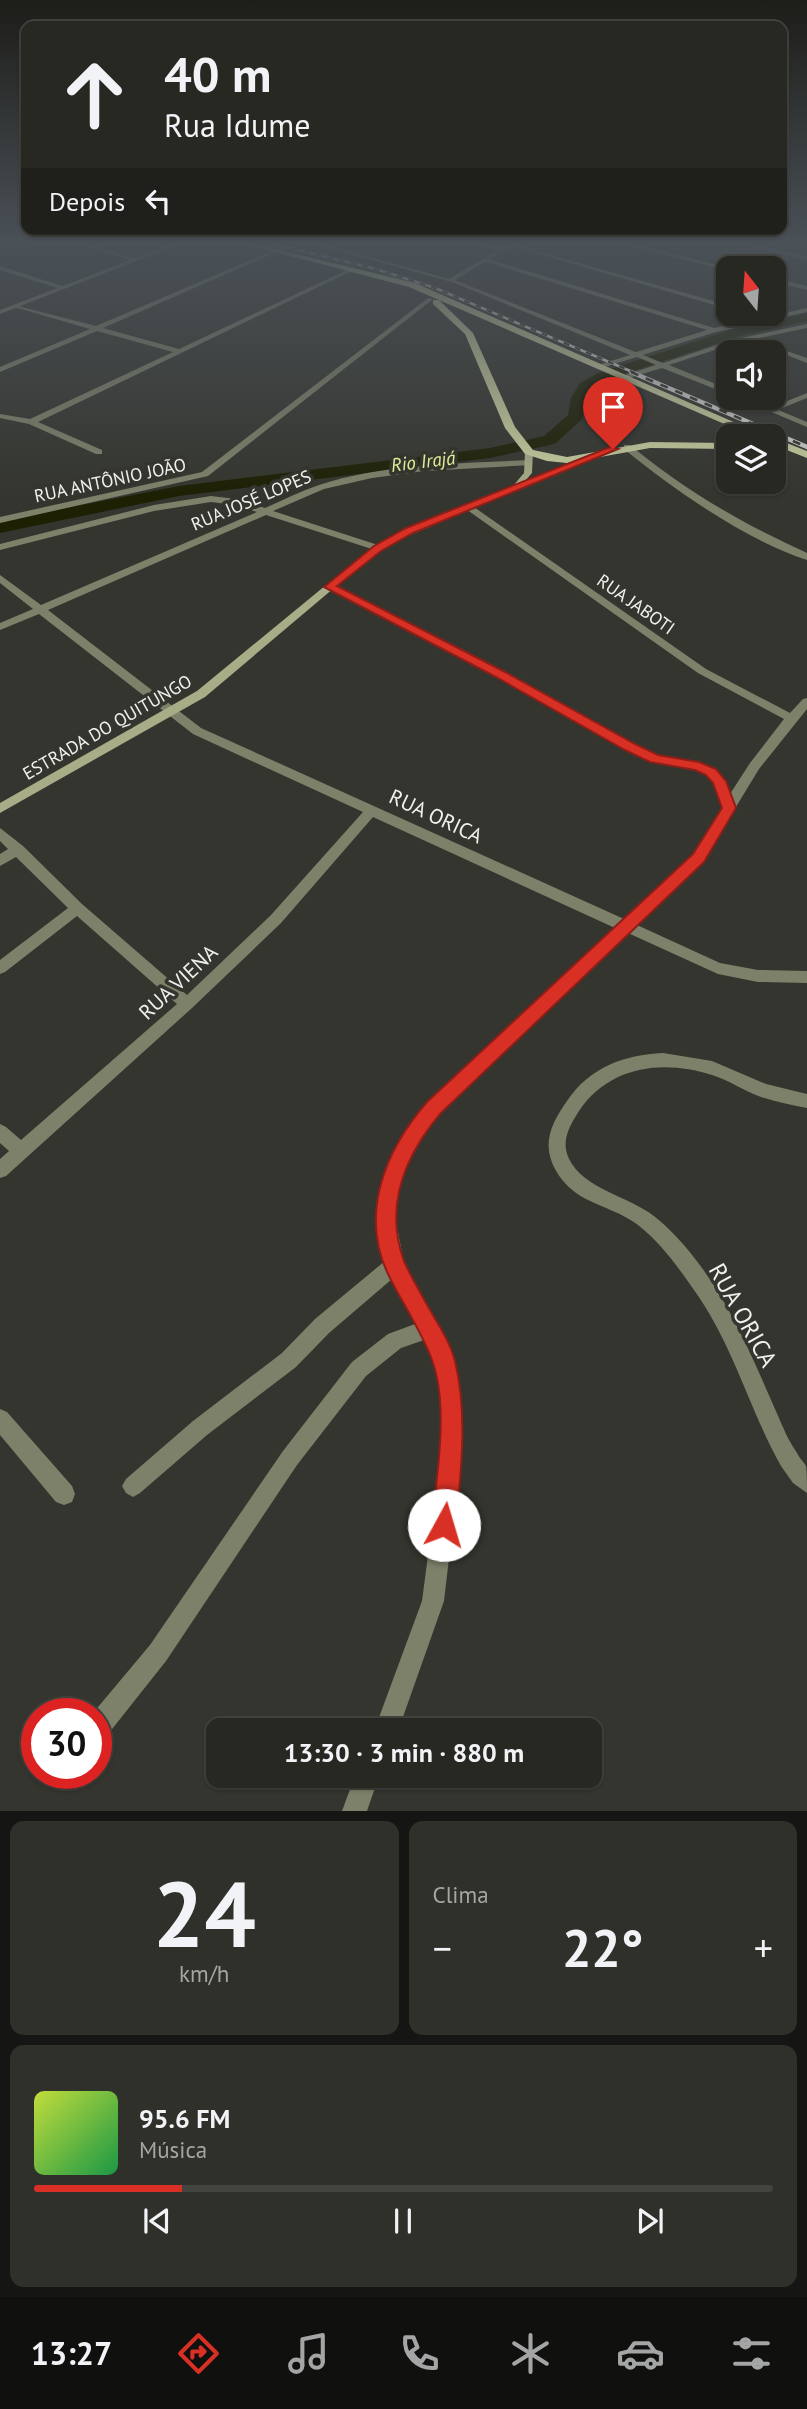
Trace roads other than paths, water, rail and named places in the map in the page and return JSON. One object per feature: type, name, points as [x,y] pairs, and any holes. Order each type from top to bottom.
[{"type":"main road","points":[[501,328],[475,329],[510,428],[526,452],[557,459],[592,457]]},
{"type":"main road","points":[[511,328],[727,424]]},
{"type":"main road","name":"ESTRADA DO QUITUNGO","points":[[0,809],[171,713],[228,672],[377,548],[409,530],[592,457],[627,447],[716,445]]},
{"type":"main road","points":[[786,446],[805,455]]},
{"type":"main road","points":[[786,451],[805,455]]},
{"type":"main road","name":"ESTRADA DO QUITUNGO","points":[[508,491],[524,478],[526,452]]},
{"type":"street","points":[[90,328],[181,352]]},
{"type":"street","points":[[0,370],[98,328]]},
{"type":"street","points":[[32,422],[234,328]]},
{"type":"street","name":"RUA ANTÔNIO JOÃO","points":[[0,520],[205,474],[393,328]]},
{"type":"street","points":[[571,328],[716,387]]},
{"type":"street","points":[[706,328],[714,330]]},
{"type":"street","points":[[603,369],[725,328]]},
{"type":"street","points":[[623,377],[748,338],[800,328]]},
{"type":"street","points":[[748,338],[807,361]]},
{"type":"street","points":[[786,403],[807,395]]},
{"type":"street","points":[[769,410],[807,425]]},
{"type":"street","points":[[0,416],[32,422],[99,452]]},
{"type":"street","points":[[627,447],[668,481],[719,514],[807,557]]},
{"type":"street","name":"RUA JOSÉ LOPES","points":[[0,627],[321,487],[349,479],[526,452]]},
{"type":"street","points":[[0,547],[200,499],[236,502],[377,548]]},
{"type":"street","name":"RUA JABOTI","points":[[468,507],[702,671],[791,718]]},
{"type":"street","name":"RUA ORICA","points":[[0,578],[197,731],[718,968],[758,976],[807,977]]},
{"type":"street","points":[[330,587],[501,674],[630,747],[655,759],[699,766],[711,772],[719,781],[729,808]]},
{"type":"street","points":[[391,1718],[433,1601],[451,1456],[451,1403],[443,1359],[395,1265],[386,1217],[389,1189],[399,1158],[413,1132],[460,1081],[698,858],[754,766],[791,718],[807,702]]},
{"type":"street","name":"RUA VIENA","points":[[0,1170],[187,1004],[276,919],[371,811]]},
{"type":"street","points":[[0,833],[77,908],[187,1004]]},
{"type":"street","points":[[0,861],[18,849]]},
{"type":"street","points":[[0,968],[77,908]]},
{"type":"street","name":"RUA ORICA","points":[[807,1101],[769,1093],[713,1068],[679,1060],[643,1061],[614,1070],[588,1087],[565,1117],[556,1142],[558,1160],[572,1178],[587,1191],[634,1212],[660,1234],[685,1261],[712,1299],[733,1337],[784,1451],[807,1482]]},
{"type":"street","points":[[0,1132],[21,1151]]},
{"type":"street","points":[[134,1486],[200,1428],[289,1360],[322,1326],[395,1265]]},
{"type":"street","points":[[112,1709],[158,1653],[290,1458],[359,1369],[396,1341],[426,1329]]},
{"type":"street","points":[[0,1419],[64,1494]]},
{"type":"street","points":[[354,1811],[363,1788]]},
{"type":"waterway","name":"Rio Irajá","points":[[0,527],[179,491],[490,453],[550,440],[576,416],[579,398],[585,386],[603,376],[760,328]]},
{"type":"railway","points":[[528,328],[635,373]]},
{"type":"railway","points":[[631,372],[807,447]]}]
